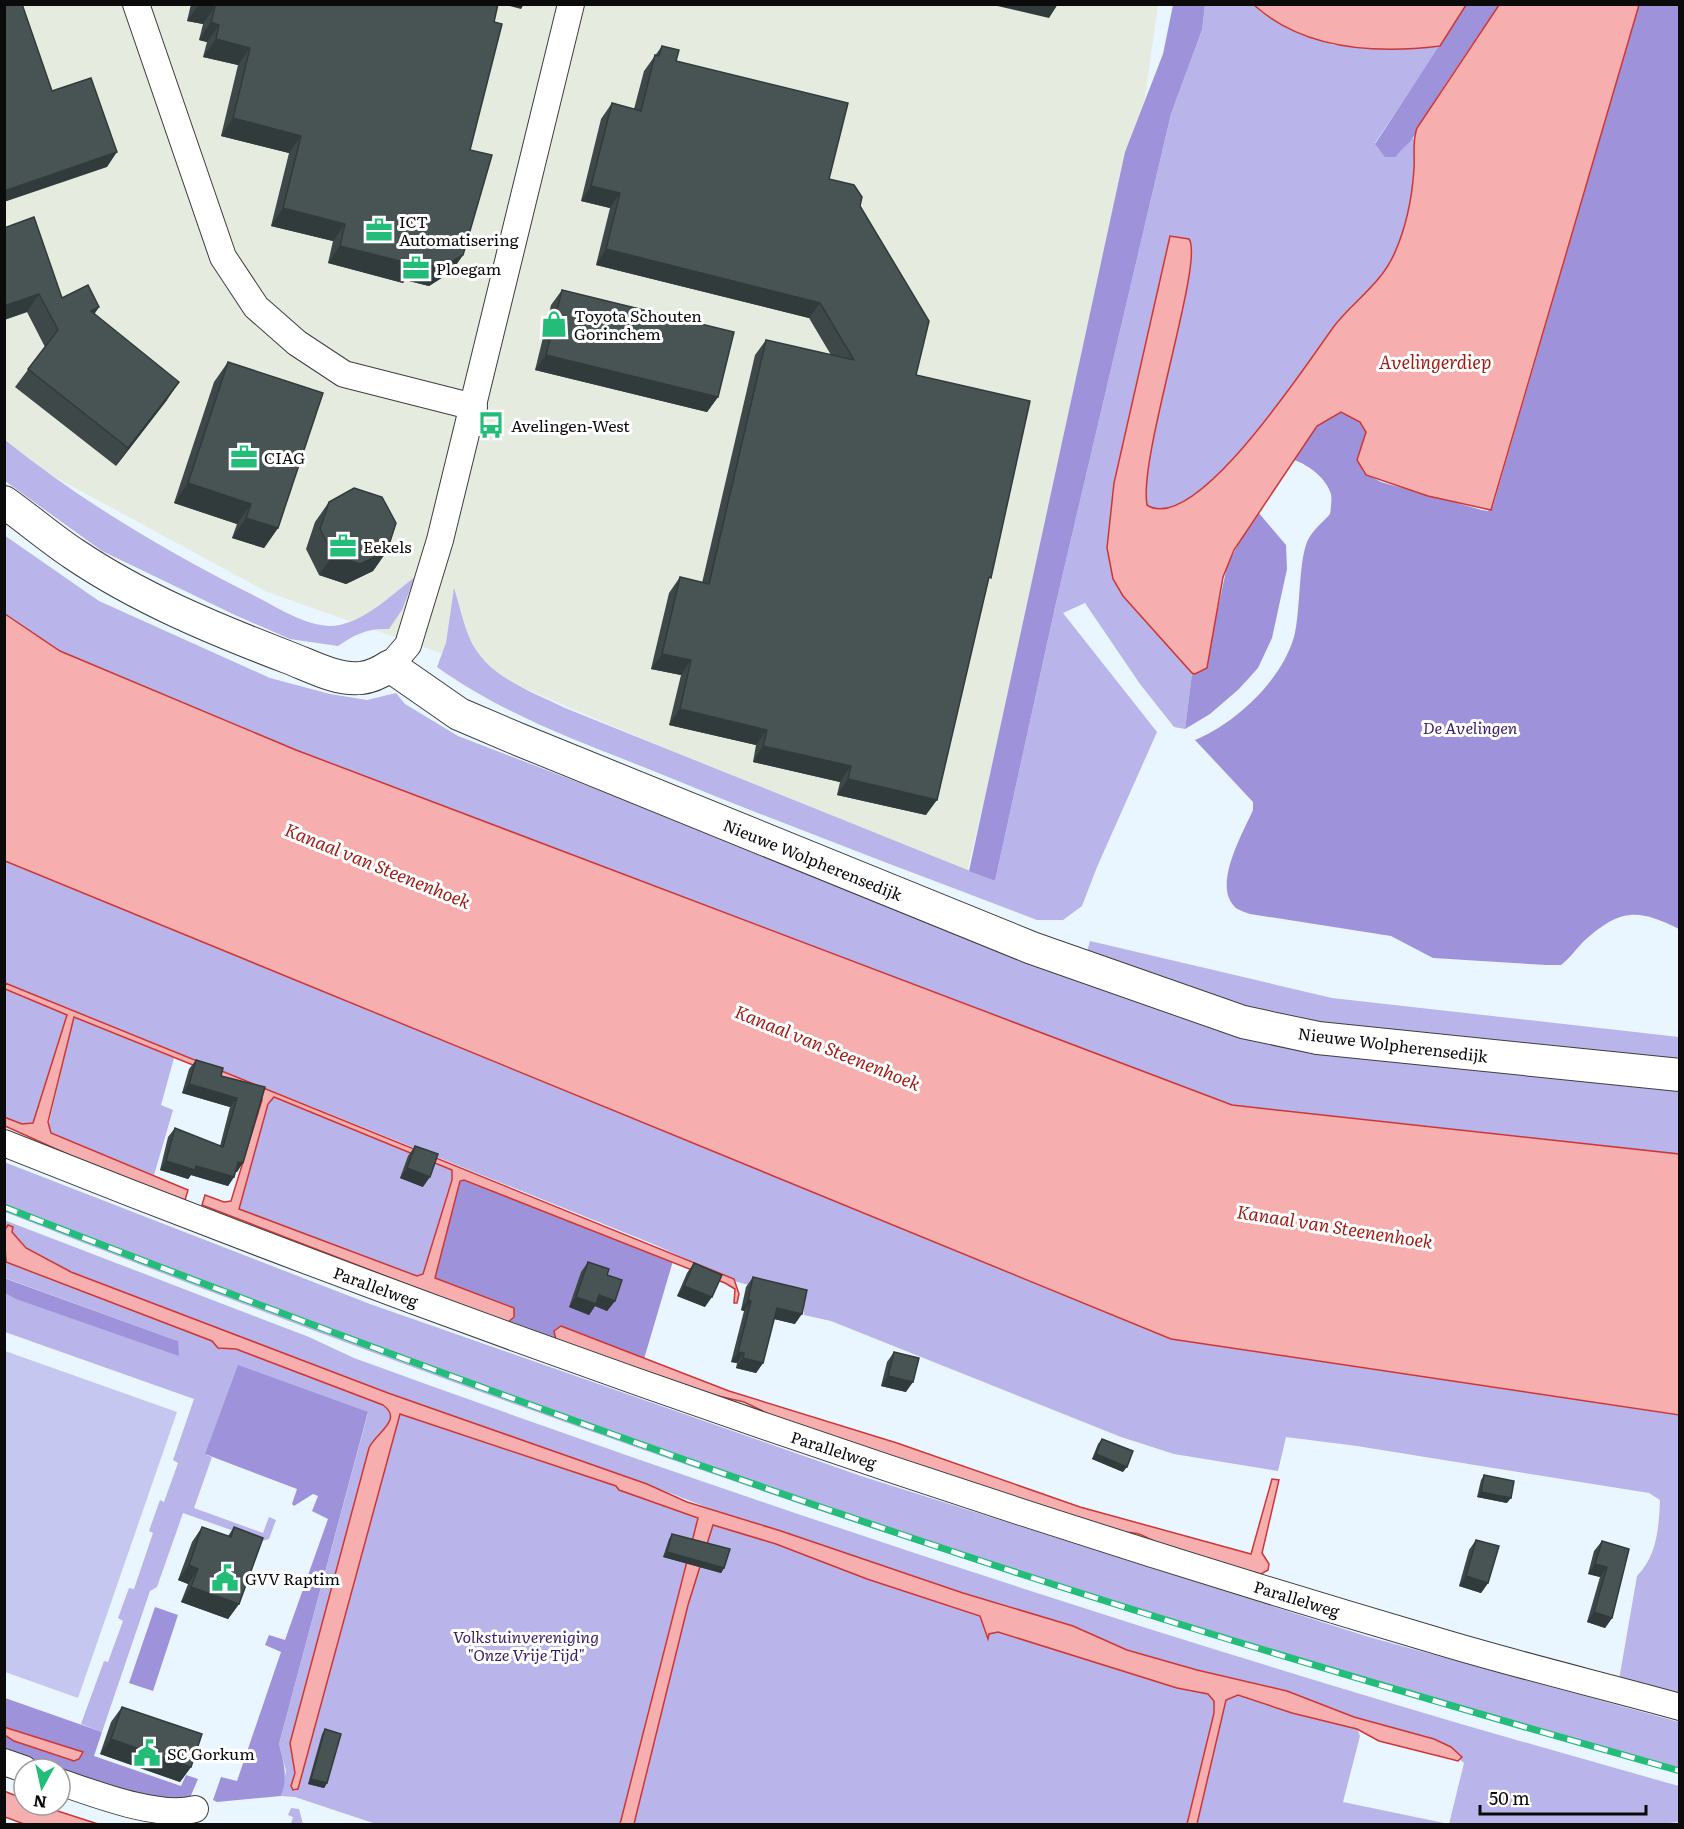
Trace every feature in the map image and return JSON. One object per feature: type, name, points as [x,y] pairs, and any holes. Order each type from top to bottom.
[{"type":"street","points":[[136,4],[223,257],[256,307],[297,343],[344,374],[474,407]]},
{"type":"street","points":[[4,502],[75,555],[217,630],[325,672],[348,677],[369,676],[399,656],[440,540],[571,4]]},
{"type":"street","name":"Nieuwe Wolpherensedijk","points":[[399,656],[459,714],[1032,948],[1218,1015],[1318,1038],[1680,1075]]},
{"type":"street","name":"Parallelweg","points":[[4,1143],[206,1223],[758,1425],[1015,1510],[1364,1619],[1680,1707]]},
{"type":"street","points":[[72,1786],[147,1808],[189,1816]]},
{"type":"shaded area","points":[[4,5],[1158,5],[1132,191],[966,876],[443,654],[267,592],[5,450]]},
{"type":"shaded area","points":[[5,1351],[177,1412],[78,1698],[5,1672]]},
{"type":"green space","points":[[1173,5],[1205,5],[1202,30],[1171,114],[1056,603],[995,881],[969,871],[1125,152],[1163,54]]},
{"type":"green space","points":[[1205,5],[1254,5],[1262,13],[1333,45],[1411,49],[1440,46],[1375,143],[1396,157],[1402,146],[1414,138],[1415,169],[1408,217],[1398,248],[1386,271],[1336,323],[1278,404],[1221,470],[1194,495],[1168,508],[1147,505],[1147,470],[1192,250],[1169,246],[1114,483],[1107,548],[1113,579],[1123,596],[1192,673],[1185,729],[1174,727],[1140,684],[1085,603],[1063,613],[1157,732],[1082,906],[1063,920],[1037,920],[801,830],[574,739],[490,700],[437,667],[446,643],[454,588],[469,637],[476,651],[497,672],[510,681],[565,708],[995,881],[1056,603],[1171,114],[1202,30]]},
{"type":"green space","points":[[1466,5],[1499,5],[1444,86],[1413,139],[1396,157],[1385,157],[1375,144]]},
{"type":"green space","name":"De Avelingen","points":[[1639,5],[1679,5],[1679,929],[1652,918],[1629,915],[1597,930],[1561,965],[1546,965],[1433,958],[1391,936],[1241,911],[1228,897],[1228,872],[1253,810],[1253,802],[1195,740],[1226,723],[1255,699],[1279,669],[1294,637],[1305,546],[1316,528],[1330,514],[1331,494],[1321,478],[1305,465],[1294,460],[1317,426],[1341,412],[1360,422],[1366,432],[1357,460],[1364,473],[1381,482],[1482,510],[1488,511],[1493,506]]},
{"type":"green space","points":[[5,440],[63,484],[124,524],[188,561],[299,619],[329,626],[353,621],[375,608],[415,577],[402,610],[389,629],[362,633],[338,646],[290,639],[102,551],[5,481]]},
{"type":"green space","points":[[1258,512],[1286,545],[1287,569],[1272,638],[1258,668],[1239,689],[1210,714],[1185,729],[1192,673],[1195,674],[1210,646],[1227,566],[1246,529]]},
{"type":"green space","points":[[4,535],[99,601],[270,678],[330,694],[367,700],[396,693],[405,704],[458,736],[1152,1003],[1679,1086],[1679,1154],[1232,1105],[296,750],[60,651],[5,614]]},
{"type":"green space","points":[[4,861],[1171,1339],[1679,1415],[1679,1696],[1619,1680],[1637,1576],[1649,1559],[1658,1531],[1660,1500],[1649,1493],[1357,1446],[1286,1437],[1278,1471],[1174,1454],[1121,1437],[831,1321],[804,1315],[804,1299],[737,1282],[653,1244],[5,983]]},
{"type":"green space","points":[[1090,941],[1332,998],[1679,1037],[1679,1068],[1280,1022],[1087,952]]},
{"type":"green space","points":[[4,989],[70,1016],[38,1135],[5,1121]]},
{"type":"green space","points":[[74,1017],[174,1058],[161,1105],[173,1110],[154,1175],[51,1133],[48,1127]]},
{"type":"green space","points":[[274,1097],[452,1170],[452,1180],[423,1274],[417,1276],[239,1209],[268,1104]]},
{"type":"green space","points":[[4,1162],[370,1304],[861,1476],[1369,1637],[1679,1722],[1679,1771],[1322,1670],[1108,1605],[691,1467],[415,1368],[5,1212]]},
{"type":"green space","points":[[463,1180],[673,1261],[644,1359],[561,1326],[556,1340],[507,1323],[514,1308],[435,1278],[460,1181]]},
{"type":"green space","points":[[4,1220],[309,1337],[354,1358],[847,1531],[1345,1689],[1679,1786],[1679,1822],[1660,1824],[1449,1824],[1464,1763],[1434,1739],[1354,1717],[1287,1691],[1197,1670],[1127,1650],[1073,1626],[963,1593],[781,1531],[729,1516],[647,1484],[388,1393],[71,1272],[27,1249],[12,1232],[5,1231]]},
{"type":"green space","name":"Volkstuinvereniging \"Onze Vrije Tijd\"","points":[[5,1260],[212,1341],[218,1348],[236,1349],[383,1405],[389,1411],[391,1416],[389,1421],[369,1448],[290,1743],[295,1773],[291,1786],[295,1791],[298,1789],[400,1414],[616,1486],[620,1490],[776,1544],[867,1579],[980,1616],[988,1638],[989,1634],[998,1632],[1177,1688],[1208,1694],[1214,1701],[1214,1713],[1187,1824],[376,1824],[295,1797],[281,1796],[286,1771],[279,1744],[368,1413],[206,1455],[212,1457],[194,1508],[263,1533],[269,1517],[276,1520],[269,1539],[262,1541],[183,1513],[157,1587],[150,1591],[102,1732],[81,1724],[104,1661],[108,1662],[123,1621],[118,1618],[129,1588],[134,1589],[153,1533],[149,1531],[160,1500],[164,1502],[178,1463],[173,1460],[194,1399],[5,1332],[4,1293],[178,1341],[5,1278]]},
{"type":"green space","points":[[4,1278],[178,1341],[179,1356],[16,1299],[5,1293]]},
{"type":"green space","points":[[238,1365],[368,1412],[279,1744],[285,1776],[281,1796],[217,1802],[213,1800],[221,1777],[237,1781],[281,1652],[265,1645],[269,1635],[285,1640],[328,1519],[312,1511],[318,1496],[313,1494],[294,1506],[292,1504],[297,1489],[205,1454]]},
{"type":"green space","points":[[155,1607],[178,1615],[153,1691],[129,1683]]},
{"type":"green space","points":[[1237,1695],[1292,1713],[1357,1729],[1360,1736],[1343,1802],[1449,1824],[1197,1824],[1226,1700]]},
{"type":"green space","points":[[5,1698],[102,1732],[94,1756],[181,1786],[186,1775],[198,1779],[189,1800],[151,1798],[72,1775],[72,1757],[19,1757],[5,1752],[5,1735],[14,1741],[68,1749],[5,1727]]},
{"type":"green space","points":[[291,1808],[299,1809],[303,1824],[291,1824],[293,1817],[288,1815]]},
{"type":"water","points":[[1254,5],[1466,5],[1440,46],[1391,49],[1341,45],[1318,40],[1295,32]]},
{"type":"water","name":"Avelingerdiep","points":[[1499,5],[1639,5],[1491,510],[1428,496],[1366,475],[1357,460],[1366,432],[1360,422],[1341,412],[1317,426],[1234,550],[1223,577],[1207,668],[1195,674],[1192,673],[1123,596],[1113,579],[1107,548],[1114,483],[1170,236],[1189,239],[1191,254],[1188,283],[1152,446],[1147,481],[1147,505],[1168,508],[1194,495],[1221,471],[1250,439],[1335,325],[1376,282],[1390,263],[1403,232],[1408,211],[1417,128]]},
{"type":"water","name":"Kanaal van Steenenhoek","points":[[5,614],[60,651],[296,750],[1232,1105],[1679,1154],[1679,1415],[1171,1339],[5,861]]},
{"type":"water","points":[[5,983],[734,1279],[739,1294],[737,1303],[734,1303],[735,1289],[725,1283],[464,1180],[460,1181],[435,1278],[514,1308],[514,1317],[507,1323],[202,1205],[205,1195],[224,1202],[231,1201],[262,1100],[260,1092],[74,1017],[48,1122],[51,1133],[188,1190],[185,1200],[116,1176],[5,1126],[4,1117],[22,1124],[33,1123],[67,1015],[5,989]],"holes":[[[274,1097],[452,1170],[452,1180],[423,1274],[417,1276],[239,1209],[268,1104]]]},
{"type":"water","points":[[8,1225],[13,1227],[12,1232],[26,1248],[71,1272],[388,1393],[647,1484],[687,1502],[781,1531],[963,1593],[1073,1626],[1127,1650],[1197,1670],[1287,1691],[1354,1717],[1434,1739],[1451,1747],[1462,1757],[1458,1761],[1379,1741],[1357,1729],[1292,1713],[1238,1695],[1226,1700],[1197,1824],[1187,1824],[1214,1713],[1214,1701],[1208,1694],[1177,1688],[998,1632],[989,1634],[988,1639],[980,1616],[867,1579],[776,1544],[713,1525],[688,1605],[634,1824],[620,1824],[698,1518],[619,1490],[616,1486],[400,1414],[298,1789],[293,1790],[291,1786],[295,1773],[290,1743],[369,1448],[386,1427],[391,1416],[389,1411],[383,1405],[236,1349],[218,1348],[212,1341],[6,1262],[4,1231]]},
{"type":"water","points":[[561,1326],[729,1391],[897,1443],[1080,1507],[1251,1554],[1272,1479],[1279,1480],[1262,1553],[1269,1564],[1268,1570],[1261,1574],[1166,1546],[1139,1534],[1118,1532],[777,1418],[744,1402],[714,1395],[556,1340],[554,1331]]},
{"type":"water","points":[[4,1727],[83,1752],[79,1759],[74,1761],[72,1757],[62,1757],[14,1741],[5,1735]]},
{"type":"water","points":[[4,1791],[12,1794],[12,1817],[72,1816],[98,1824],[24,1824],[5,1817]]},
{"type":"building","points":[[4,4],[22,4],[52,91],[91,78],[117,152],[4,191]]},
{"type":"building","points":[[205,4],[498,4],[494,22],[502,24],[470,150],[492,155],[463,255],[441,268],[416,262],[416,265],[340,246],[345,224],[283,208],[301,136],[233,118],[250,48],[216,39],[219,25],[211,22],[215,7]]},
{"type":"building","points":[[662,46],[679,50],[676,61],[848,103],[829,179],[854,185],[862,197],[860,206],[929,321],[916,375],[1030,401],[991,578],[989,577],[937,800],[848,779],[851,766],[763,746],[767,730],[680,709],[691,660],[662,654],[680,577],[709,584],[766,340],[854,360],[820,303],[606,249],[620,193],[591,186],[612,103],[641,111],[655,55],[659,56]]},
{"type":"building","points":[[34,217],[62,298],[88,285],[99,307],[91,311],[179,382],[128,448],[28,369],[58,330],[39,294],[4,306],[4,228]]},
{"type":"building","points":[[562,290],[734,332],[718,397],[546,355]]},
{"type":"building","points":[[228,362],[323,393],[278,528],[246,518],[251,504],[188,483]]},
{"type":"building","points":[[354,488],[382,497],[396,523],[387,551],[360,564],[333,555],[320,529],[329,502]]},
{"type":"building","points":[[196,1060],[223,1068],[221,1076],[265,1087],[243,1163],[238,1162],[234,1177],[196,1166],[195,1170],[166,1161],[175,1128],[223,1147],[237,1098],[189,1084]]},
{"type":"building","points":[[415,1146],[438,1154],[430,1177],[407,1168]]},
{"type":"building","points":[[588,1262],[609,1269],[607,1275],[622,1280],[615,1301],[599,1295],[596,1304],[576,1297]]},
{"type":"building","points":[[694,1263],[722,1275],[712,1297],[684,1286]]},
{"type":"building","points":[[753,1277],[807,1290],[802,1314],[777,1308],[763,1363],[743,1358],[744,1353],[738,1352],[751,1301],[748,1300]]},
{"type":"building","points":[[894,1352],[919,1358],[913,1382],[888,1376]]},
{"type":"building","points":[[1102,1439],[1133,1451],[1127,1467],[1096,1454]]},
{"type":"building","points":[[1484,1475],[1514,1481],[1511,1498],[1481,1492]]},
{"type":"building","points":[[202,1527],[231,1537],[234,1527],[263,1538],[239,1604],[191,1587],[198,1569],[189,1565]]},
{"type":"building","points":[[672,1534],[730,1549],[724,1568],[667,1552]]},
{"type":"building","points":[[1476,1540],[1499,1546],[1488,1583],[1466,1576]]},
{"type":"building","points":[[1602,1541],[1629,1549],[1612,1618],[1594,1612],[1607,1567],[1595,1564]]},
{"type":"building","points":[[122,1707],[202,1734],[191,1767],[111,1739]]},
{"type":"building","points":[[325,1729],[341,1734],[327,1783],[311,1779]]},
{"type":"railway","points":[[4,1207],[453,1377],[906,1536],[1098,1599],[1291,1658],[1680,1771]]},
{"type":"place","name":"ICT Automatisering","points":[[379,230]]},
{"type":"place","name":"Ploegam","points":[[416,268]]},
{"type":"place","name":"Toyota Schouten Gorinchem","points":[[554,324]]},
{"type":"place","name":"Avelingen-West","points":[[491,425]]},
{"type":"place","name":"CIAG","points":[[244,457]]},
{"type":"place","name":"Eekels","points":[[343,546]]},
{"type":"place","name":"GVV Raptim","points":[[225,1578]]},
{"type":"place","name":"SC Gorkum","points":[[147,1753]]}]
